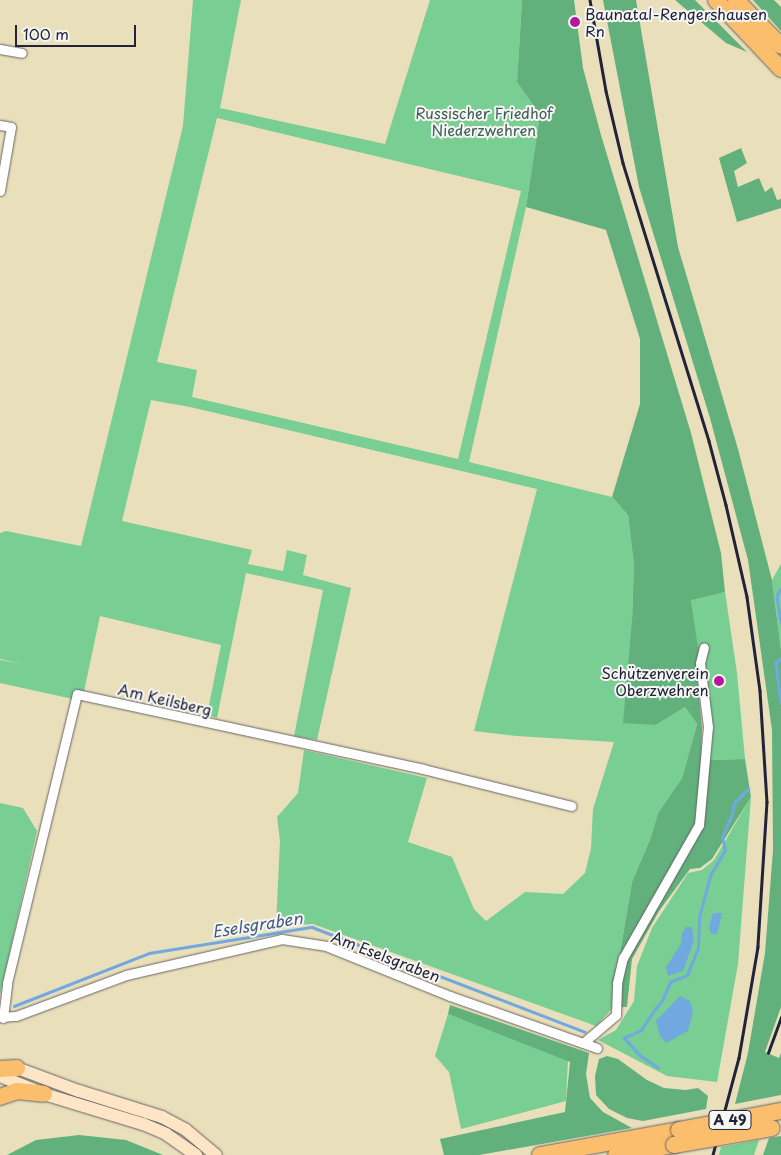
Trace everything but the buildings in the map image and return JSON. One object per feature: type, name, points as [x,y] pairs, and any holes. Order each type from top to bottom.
[{"type":"highway","points":[[716,0],[781,69]]},
{"type":"highway","points":[[736,0],[781,46]]},
{"type":"highway","points":[[0,1070],[17,1068]]},
{"type":"highway","points":[[0,1097],[17,1091],[44,1094]]},
{"type":"highway","name":"A 49","points":[[616,1155],[677,1137],[781,1111]]},
{"type":"highway","name":"A 49","points":[[540,1155],[677,1137],[781,1126]]},
{"type":"main road","points":[[17,1068],[79,1091],[162,1117],[186,1130],[216,1155]]},
{"type":"main road","points":[[0,1076],[44,1094],[143,1124],[166,1134],[196,1155]]},
{"type":"street","points":[[0,50],[22,53]]},
{"type":"street","points":[[0,125],[11,127],[0,191]]},
{"type":"street","points":[[583,1043],[616,1016],[617,983],[623,958],[698,825],[708,727],[700,663],[704,647]]},
{"type":"street","name":"Am Keilsberg","points":[[1,1018],[7,983],[77,694],[423,769],[570,806]]},
{"type":"street","name":"Am Eselsgraben","points":[[1,1018],[16,1016],[126,975],[282,939],[326,946],[450,996],[597,1048]]},
{"type":"street","points":[[0,1060],[17,1068]]},
{"type":"green space","name":"Russischer Friedhof Niederzwehren","points":[[193,0],[241,0],[220,108],[385,144],[430,0],[522,0],[517,82],[540,115],[526,207],[469,462],[612,497],[628,515],[634,565],[632,620],[656,725],[685,707],[697,724],[682,778],[658,813],[651,837],[632,882],[620,953],[612,980],[614,1007],[596,1026],[313,924],[276,926],[280,841],[277,817],[298,793],[304,750],[427,778],[408,842],[452,857],[474,909],[486,921],[525,892],[563,894],[585,873],[591,848],[593,809],[614,742],[517,736],[474,731],[537,489],[190,407],[151,400],[122,521],[252,550],[248,564],[283,571],[287,550],[307,555],[303,575],[351,588],[317,740],[294,736],[323,590],[246,573],[217,718],[207,715],[221,645],[100,616],[82,701],[0,683],[0,660],[22,664],[0,659],[0,533],[6,531],[81,546],[183,126]],"holes":[[[217,118],[521,191],[458,459],[192,397],[197,370],[157,362]]]},
{"type":"green space","points":[[522,0],[574,0],[583,68],[601,135],[691,433],[721,553],[725,592],[691,600],[699,655],[696,667],[702,728],[701,758],[709,760],[745,759],[751,797],[712,859],[700,868],[690,869],[659,911],[632,959],[627,1007],[614,1007],[612,980],[620,953],[632,882],[651,837],[658,813],[682,778],[697,724],[685,707],[656,725],[623,723],[632,620],[634,565],[628,515],[612,497],[640,404],[640,339],[606,230],[526,207],[540,115],[517,82]]},
{"type":"green space","points":[[603,0],[636,0],[678,247],[738,449],[772,580],[781,650],[781,1007],[765,1052],[779,1058],[781,1053],[781,1095],[735,1104],[748,1053],[765,953],[773,850],[772,730],[748,560],[710,418],[639,187]]},
{"type":"green space","points":[[675,0],[695,0],[747,52],[726,43]]},
{"type":"green space","points":[[753,0],[774,0],[781,7],[781,31]]},
{"type":"green space","points":[[741,148],[747,163],[734,171],[738,187],[759,178],[765,192],[772,187],[777,200],[781,199],[781,208],[737,222],[719,158]]},
{"type":"green space","points":[[781,564],[781,650],[772,580]]},
{"type":"green space","points":[[725,592],[737,673],[745,759],[709,760],[691,599]]},
{"type":"green space","points":[[751,797],[738,964],[717,1082],[667,1076],[598,1040],[616,1030],[634,1001],[637,966],[652,928],[688,873],[702,870],[714,860]]},
{"type":"green space","points":[[0,803],[23,808],[37,831],[0,995]]},
{"type":"green space","points":[[450,1005],[589,1053],[586,1074],[590,1098],[603,1112],[632,1128],[479,1155],[444,1155],[440,1139],[565,1112],[570,1062],[448,1014]]},
{"type":"green space","points":[[448,1014],[568,1060],[566,1101],[461,1129],[449,1072],[435,1056]]},
{"type":"green space","points":[[607,1056],[618,1059],[647,1080],[664,1088],[686,1090],[698,1088],[708,1096],[706,1109],[643,1121],[627,1118],[609,1109],[596,1095],[595,1076],[599,1059]]},
{"type":"green space","points":[[79,1135],[126,1140],[163,1155],[7,1155],[36,1140]]},
{"type":"green space","points":[[781,1136],[781,1155],[763,1155],[769,1138]]},
{"type":"green space","points":[[759,1140],[754,1155],[719,1155],[721,1147]]},
{"type":"water","points":[[713,913],[722,913],[717,934],[711,934],[709,927]]},
{"type":"water","points":[[686,927],[692,927],[694,941],[683,971],[668,976],[666,967],[681,944],[682,934]]},
{"type":"water","points":[[680,996],[690,1001],[693,1012],[688,1031],[666,1043],[660,1036],[656,1021]]},
{"type":"waterway","name":"Eselsgraben","points":[[781,589],[777,597],[781,623]]},
{"type":"waterway","name":"Eselsgraben","points":[[780,659],[776,663],[781,703]]},
{"type":"waterway","name":"Eselsgraben","points":[[658,1068],[640,1056],[624,1038],[641,1030],[662,1001],[670,982],[687,975],[698,948],[699,918],[710,876],[725,850],[722,837],[732,814],[734,803],[748,789]]},
{"type":"waterway","name":"Eselsgraben","points":[[14,1006],[149,953],[312,927],[585,1032]]},
{"type":"railway","points":[[590,0],[606,91],[623,163],[709,441],[726,505],[747,597],[760,691],[767,802],[758,947],[739,1058],[713,1155]]},
{"type":"railway","points":[[768,1053],[781,1017]]},
{"type":"place","name":"Baunatal-Rengershausen Rn","points":[[575,22]]},
{"type":"place","name":"Schützenverein Oberzwehren","points":[[719,681]]}]
